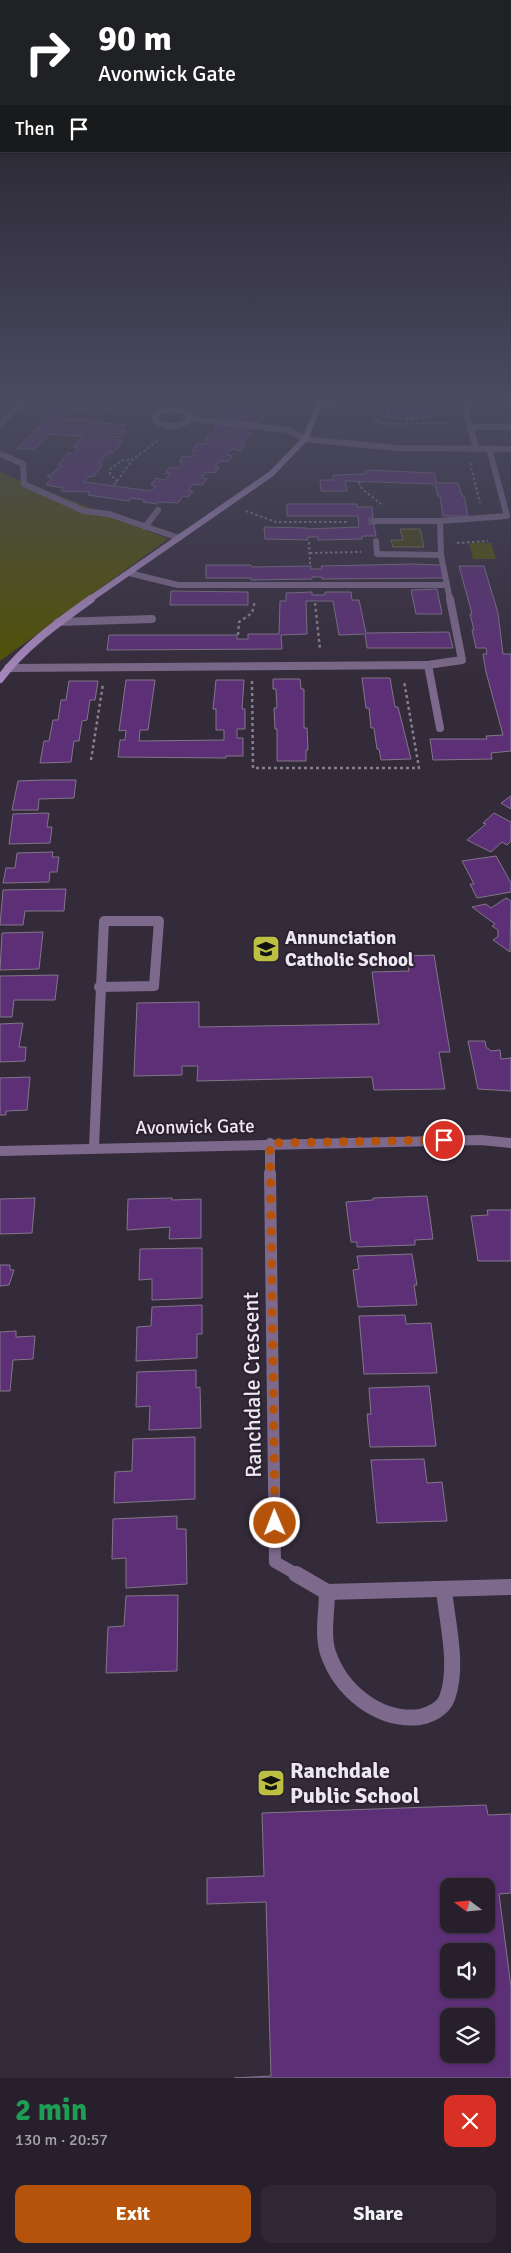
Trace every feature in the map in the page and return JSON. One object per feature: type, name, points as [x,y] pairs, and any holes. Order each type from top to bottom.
[{"type":"street","points":[[46,494],[84,511],[109,514],[179,538]]},
{"type":"street","points":[[0,679],[8,668],[58,622],[242,494]]},
{"type":"street","points":[[373,521],[440,521],[507,516],[501,494]]},
{"type":"street","points":[[145,527],[158,510]]},
{"type":"street","points":[[8,668],[401,666],[428,665],[462,660],[441,555],[440,521]]},
{"type":"street","points":[[376,541],[376,554],[441,555]]},
{"type":"street","points":[[129,573],[178,585],[447,585]]},
{"type":"street","points":[[58,622],[152,619]]},
{"type":"street","points":[[428,665],[440,728]]},
{"type":"street","points":[[94,1147],[100,987],[104,921],[159,920],[154,986],[100,987]]},
{"type":"street","name":"Avonwick Gate","points":[[0,1151],[270,1143],[481,1140],[511,1143]]},
{"type":"street","name":"Ranchdale Crescent","points":[[270,1143],[275,1562],[327,1592]]},
{"type":"street","points":[[444,1589],[451,1678],[447,1700],[432,1714],[408,1720],[374,1710],[346,1686],[328,1652],[327,1592],[511,1587]]},
{"type":"path","points":[[368,494],[383,506],[390,520]]},
{"type":"path","points":[[477,494],[482,518]]},
{"type":"path","points":[[242,509],[276,522],[348,522]]},
{"type":"path","points":[[441,546],[467,541],[488,541]]},
{"type":"path","points":[[308,542],[310,564]]},
{"type":"path","points":[[310,553],[377,550]]},
{"type":"path","points":[[238,635],[239,622],[252,612],[255,607],[256,585]]},
{"type":"path","points":[[315,603],[320,652]]},
{"type":"path","points":[[252,666],[253,768],[419,768],[401,666]]},
{"type":"path","points":[[91,760],[106,667]]},
{"type":"shaded area","points":[[0,494],[55,494],[168,539],[0,661]]},
{"type":"shaded area","points":[[400,529],[420,529],[424,547],[393,547],[391,540],[403,540]]},
{"type":"shaded area","points":[[469,543],[491,543],[496,559],[473,559]]},
{"type":"building","points":[[191,494],[188,497],[183,496],[178,503],[159,502],[157,504],[131,498],[129,501],[88,495]]},
{"type":"building","points":[[437,494],[461,494],[464,496],[468,516],[443,516],[440,496]]},
{"type":"building","points":[[287,504],[357,504],[357,507],[372,507],[373,518],[369,518],[369,524],[374,524],[376,536],[362,536],[362,539],[318,540],[318,537],[308,537],[308,540],[265,539],[264,527],[307,529],[359,527],[358,516],[287,516]]},
{"type":"building","points":[[206,565],[251,565],[252,567],[311,566],[311,569],[322,569],[321,566],[441,565],[444,578],[322,579],[322,577],[312,577],[312,579],[251,580],[251,578],[206,578]]},
{"type":"building","points":[[459,566],[484,566],[498,613],[503,654],[511,654],[511,751],[491,753],[492,759],[433,760],[430,739],[487,739],[486,736],[503,735],[486,672],[483,654],[487,654],[486,648],[476,648],[470,614],[472,614]]},
{"type":"building","points":[[437,589],[442,614],[416,614],[411,590]]},
{"type":"building","points":[[171,591],[248,592],[248,605],[170,605]]},
{"type":"building","points":[[312,592],[312,595],[325,595],[325,592],[351,592],[352,600],[359,600],[366,633],[449,632],[453,648],[367,648],[365,634],[339,635],[333,601],[306,601],[307,634],[281,635],[282,649],[107,650],[109,635],[237,635],[237,639],[248,639],[248,634],[279,634],[280,601],[286,601],[286,593]]},
{"type":"building","points":[[362,678],[390,678],[395,707],[398,707],[411,759],[381,760],[379,749],[377,749],[374,728],[371,728],[369,708],[366,708]]},
{"type":"building","points":[[273,679],[300,679],[301,689],[304,689],[304,728],[307,728],[308,750],[306,750],[306,761],[277,761],[277,729],[275,729],[274,708],[277,708],[276,689],[273,689]]},
{"type":"building","points":[[126,680],[155,680],[148,730],[140,730],[139,741],[224,740],[224,730],[216,730],[216,709],[213,709],[216,680],[244,680],[242,709],[245,709],[245,729],[237,729],[237,738],[243,738],[243,756],[226,756],[226,758],[118,757],[120,740],[125,740],[126,730],[119,731]]},
{"type":"building","points":[[69,681],[98,681],[95,700],[90,700],[87,720],[82,721],[79,741],[74,741],[71,762],[40,763],[44,741],[49,741],[53,720],[58,720],[61,700],[66,700]]},
{"type":"building","points":[[76,780],[74,798],[39,799],[38,810],[12,810],[18,781]]},
{"type":"building","points":[[511,796],[511,809],[501,803]]},
{"type":"building","points":[[49,813],[47,827],[52,827],[50,843],[9,844],[13,814]]},
{"type":"building","points":[[494,813],[511,822],[511,841],[507,845],[502,842],[491,852],[467,840],[486,824],[483,823]]},
{"type":"building","points":[[53,852],[52,857],[59,857],[57,872],[50,872],[49,882],[3,883],[6,868],[15,868],[17,853]]},
{"type":"building","points":[[496,856],[511,883],[511,892],[477,898],[470,884],[474,884],[462,861]]},
{"type":"building","points":[[66,889],[64,911],[25,911],[23,925],[0,925],[3,890]]},
{"type":"building","points":[[506,898],[511,901],[510,952],[493,940],[498,937],[498,930],[492,926],[495,924],[472,907],[486,904],[491,908]]},
{"type":"building","points":[[43,932],[39,969],[0,970],[2,933]]},
{"type":"building","points":[[434,955],[450,1052],[439,1052],[445,1089],[374,1090],[372,1077],[197,1081],[198,1066],[182,1066],[182,1075],[134,1076],[137,1003],[199,1002],[199,1027],[379,1024],[372,972],[409,971],[406,956]]},
{"type":"building","points":[[58,975],[55,1000],[14,1000],[12,1017],[0,1017],[0,976]]},
{"type":"building","points":[[23,1023],[19,1047],[26,1047],[25,1061],[0,1062],[0,1024]]},
{"type":"building","points":[[468,1041],[485,1041],[486,1047],[491,1051],[500,1050],[501,1059],[511,1058],[511,1091],[478,1089]]},
{"type":"building","points":[[30,1077],[27,1110],[6,1111],[6,1115],[0,1115],[0,1078]]},
{"type":"building","points":[[427,1196],[433,1239],[415,1240],[415,1245],[357,1247],[357,1242],[351,1242],[346,1202],[373,1200],[373,1198]]},
{"type":"building","points":[[35,1198],[32,1233],[0,1234],[0,1199]]},
{"type":"building","points":[[172,1198],[172,1200],[201,1199],[201,1238],[169,1239],[170,1227],[127,1230],[128,1199]]},
{"type":"building","points":[[487,1210],[511,1210],[511,1261],[478,1261],[471,1216],[488,1215]]},
{"type":"building","points":[[202,1248],[202,1298],[152,1300],[152,1279],[139,1280],[140,1249]]},
{"type":"building","points":[[412,1254],[417,1285],[414,1285],[417,1305],[358,1307],[353,1270],[359,1269],[357,1256]]},
{"type":"building","points":[[0,1265],[10,1265],[10,1270],[14,1270],[9,1285],[0,1286]]},
{"type":"building","points":[[202,1305],[202,1334],[197,1334],[197,1358],[136,1361],[137,1327],[151,1326],[152,1307]]},
{"type":"building","points":[[405,1315],[406,1324],[431,1323],[437,1373],[364,1374],[359,1316]]},
{"type":"building","points":[[16,1331],[16,1337],[35,1336],[33,1359],[13,1360],[10,1391],[0,1391],[0,1332]]},
{"type":"building","points":[[196,1370],[196,1388],[200,1387],[201,1428],[149,1430],[150,1406],[136,1407],[137,1372]]},
{"type":"building","points":[[429,1386],[436,1446],[370,1447],[367,1414],[371,1414],[369,1388]]},
{"type":"building","points":[[195,1437],[195,1499],[114,1503],[115,1472],[132,1471],[133,1439]]},
{"type":"building","points":[[424,1459],[427,1483],[442,1482],[447,1521],[377,1523],[371,1460]]},
{"type":"building","points":[[177,1516],[177,1529],[186,1529],[187,1584],[126,1588],[126,1558],[112,1559],[113,1519]]},
{"type":"building","points":[[178,1595],[177,1671],[106,1673],[108,1627],[124,1626],[126,1596]]},
{"type":"building","points":[[486,1805],[488,1815],[511,1814],[511,1893],[499,1894],[511,1987],[511,2078],[234,2078],[271,2076],[266,1902],[207,1904],[207,1878],[264,1876],[262,1813]]},
{"type":"place","name":"Annunciation Catholic School","points":[[266,949]]},
{"type":"place","name":"Ranchdale Public School","points":[[271,1783]]},
{"type":"route","points":[[275,1523],[270,1143],[444,1140]]}]
